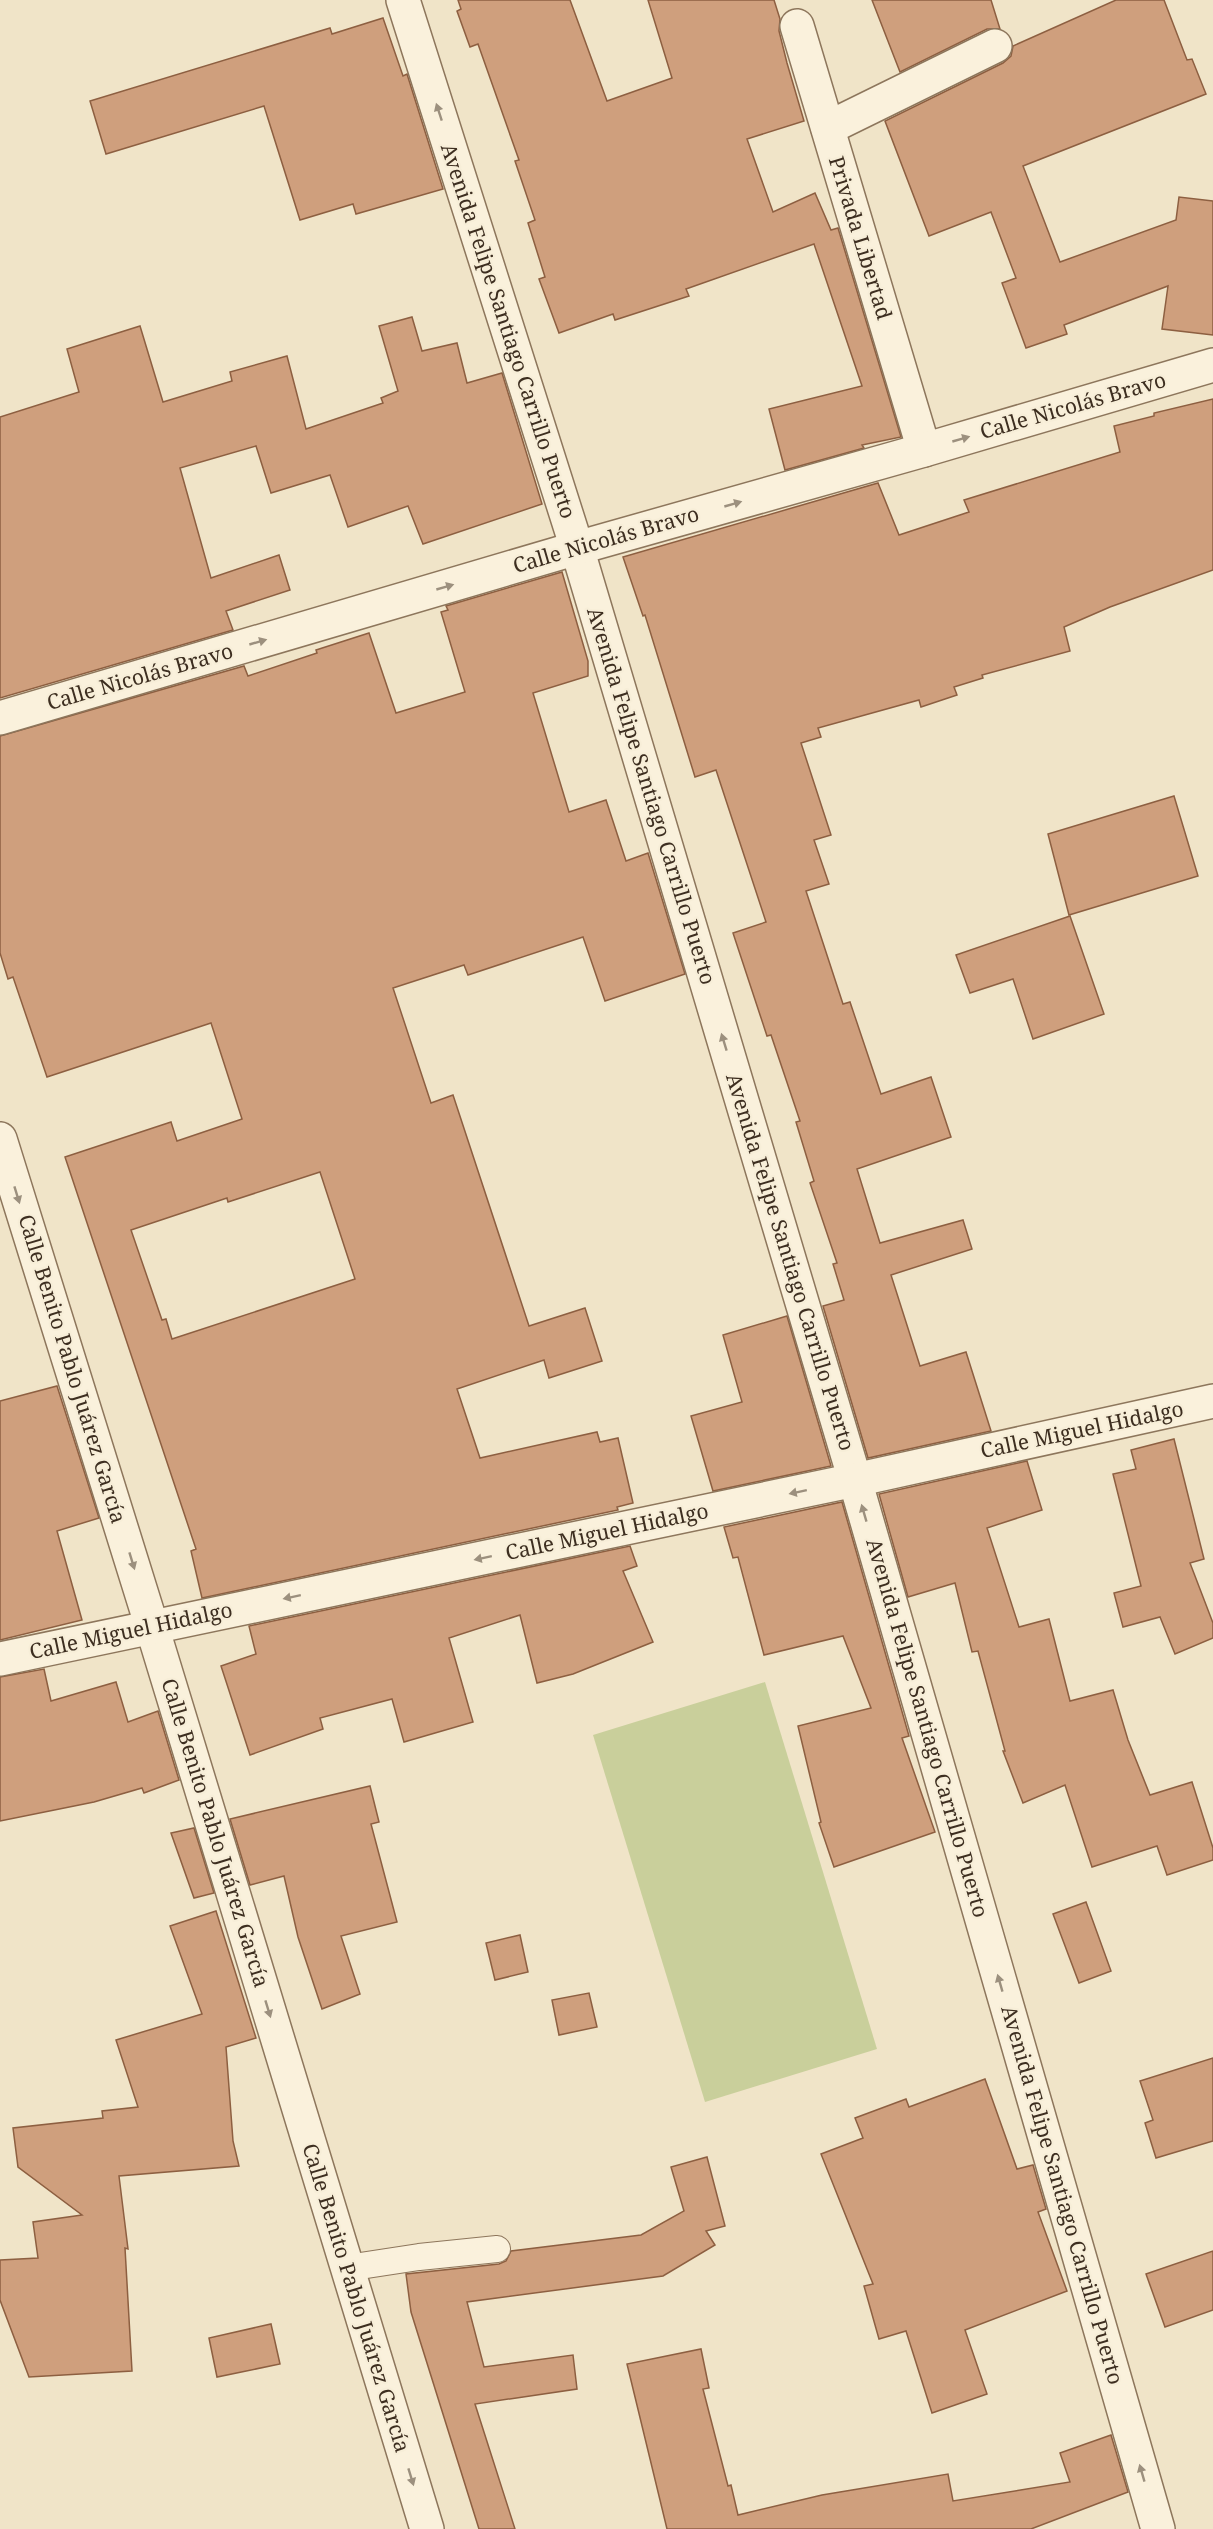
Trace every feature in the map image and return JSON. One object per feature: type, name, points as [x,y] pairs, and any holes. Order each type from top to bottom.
[{"type":"street","name":"Avenida Felipe Santiago Carrillo Puerto","points":[[403,0],[577,548],[855,1480],[1158,2529]]},
{"type":"street","name":"Privada Libertad","points":[[797,26],[924,450]]},
{"type":"street","points":[[828,128],[995,46]]},
{"type":"street","name":"Calle Nicolás Bravo","points":[[0,718],[577,548],[1213,365]]},
{"type":"street","name":"Calle Benito Pablo Juárez García","points":[[0,1139],[152,1627],[427,2529]]},
{"type":"street","name":"Calle Miguel Hidalgo","points":[[0,1659],[855,1480],[1213,1401]]},
{"type":"lane","points":[[347,2268],[497,2249]]},
{"type":"green space","points":[[765,1682],[877,2049],[705,2102],[593,1735]]},
{"type":"building","points":[[458,0],[570,0],[607,101],[672,78],[648,0],[774,0],[780,19],[779,31],[804,121],[747,139],[773,212],[815,193],[831,230],[838,228],[901,437],[862,445],[864,448],[785,470],[769,409],[862,386],[814,244],[686,289],[689,296],[615,320],[613,314],[559,333],[539,279],[545,277],[528,223],[535,220],[515,161],[519,160],[478,44],[470,47],[457,11],[461,9]]},
{"type":"building","points":[[872,0],[991,0],[1000,29],[987,29],[900,72]]},
{"type":"building","points":[[1116,0],[1164,0],[1187,60],[1192,59],[1206,94],[1023,166],[1060,262],[1176,220],[1179,197],[1213,201],[1213,335],[1162,329],[1168,286],[1064,325],[1067,334],[1026,348],[1002,283],[1016,278],[991,212],[929,236],[885,121],[1003,63],[1011,56],[1013,46]]},
{"type":"building","points":[[383,18],[403,76],[407,74],[443,189],[356,214],[353,204],[300,220],[264,106],[106,154],[90,101],[330,28],[332,34]]},
{"type":"building","points":[[412,317],[422,351],[457,343],[467,383],[502,373],[542,504],[423,544],[408,506],[348,527],[330,475],[271,493],[256,446],[180,468],[211,578],[279,555],[290,590],[226,611],[233,630],[0,698],[0,417],[79,392],[67,349],[140,326],[163,402],[232,381],[230,372],[287,356],[306,429],[383,403],[381,398],[398,391],[379,326]]},
{"type":"building","points":[[1213,399],[1213,570],[1110,607],[1064,627],[1070,651],[982,675],[983,678],[954,687],[957,695],[921,707],[919,700],[818,728],[821,737],[801,743],[831,835],[814,840],[829,884],[806,891],[843,1004],[850,1002],[881,1094],[931,1077],[951,1137],[857,1169],[880,1243],[963,1220],[972,1249],[891,1275],[920,1366],[966,1352],[991,1431],[868,1458],[823,1306],[844,1300],[833,1264],[837,1263],[810,1183],[814,1181],[796,1122],[800,1121],[771,1035],[767,1036],[733,933],[766,922],[716,770],[695,777],[645,615],[643,616],[623,557],[878,483],[899,535],[969,512],[964,500],[1120,452],[1114,426],[1154,416],[1154,413]]},
{"type":"building","points":[[562,572],[588,661],[588,676],[533,693],[569,812],[606,800],[626,861],[648,853],[685,974],[605,1001],[583,937],[468,975],[464,965],[393,988],[431,1103],[453,1095],[529,1326],[585,1308],[602,1361],[549,1378],[544,1360],[457,1389],[480,1458],[597,1432],[600,1442],[618,1438],[633,1503],[617,1507],[618,1510],[202,1598],[191,1551],[196,1549],[65,1157],[171,1122],[177,1141],[242,1119],[211,1023],[47,1077],[13,977],[8,979],[0,953],[0,736],[244,666],[248,676],[369,633],[396,713],[465,692],[441,612],[448,610],[446,606]],"holes":[[[320,1172],[355,1279],[172,1339],[166,1319],[162,1320],[131,1230],[227,1198],[228,1202]]]},
{"type":"building","points":[[1174,796],[1198,876],[1069,915],[1048,834]]},
{"type":"building","points":[[1070,916],[1104,1014],[1033,1039],[1013,979],[970,993],[956,955]]},
{"type":"building","points":[[787,1316],[831,1466],[713,1491],[691,1416],[742,1402],[723,1335]]},
{"type":"building","points":[[57,1386],[99,1518],[57,1531],[82,1620],[0,1640],[0,1401]]},
{"type":"building","points":[[1174,1439],[1204,1559],[1190,1563],[1213,1623],[1213,1638],[1175,1654],[1160,1617],[1123,1627],[1114,1593],[1141,1586],[1113,1474],[1136,1469],[1131,1450]]},
{"type":"building","points":[[1027,1461],[1042,1510],[987,1528],[1019,1627],[1049,1619],[1070,1701],[1113,1690],[1128,1740],[1150,1795],[1192,1782],[1213,1848],[1213,1860],[1167,1875],[1157,1846],[1092,1867],[1065,1785],[1023,1803],[1003,1751],[1005,1751],[978,1651],[972,1652],[955,1583],[908,1597],[879,1494]]},
{"type":"building","points":[[842,1502],[909,1736],[902,1738],[935,1832],[834,1867],[819,1823],[821,1822],[798,1726],[871,1708],[843,1636],[764,1655],[738,1557],[733,1558],[724,1527]]},
{"type":"building","points":[[630,1546],[637,1566],[623,1571],[653,1642],[573,1674],[537,1683],[520,1615],[449,1638],[473,1722],[404,1742],[392,1699],[320,1718],[323,1729],[250,1755],[221,1666],[256,1654],[249,1626]]},
{"type":"building","points":[[44,1669],[51,1701],[116,1682],[128,1722],[158,1711],[179,1780],[144,1793],[142,1788],[94,1802],[0,1821],[0,1677]]},
{"type":"building","points":[[370,1786],[379,1822],[371,1824],[397,1922],[341,1936],[360,1994],[322,2009],[298,1937],[284,1876],[250,1885],[230,1819]]},
{"type":"building","points":[[194,1828],[214,1893],[194,1898],[171,1833]]},
{"type":"building","points":[[1086,1902],[1111,1971],[1079,1983],[1053,1914]]},
{"type":"building","points":[[216,1911],[256,2038],[226,2047],[233,2141],[239,2166],[119,2176],[128,2249],[125,2248],[132,2371],[29,2377],[0,2300],[0,2260],[38,2258],[33,2222],[82,2215],[18,2167],[13,2128],[103,2118],[102,2111],[138,2107],[116,2040],[202,2014],[170,1926]]},
{"type":"building","points":[[520,1935],[528,1972],[495,1980],[486,1943]]},
{"type":"building","points":[[589,1993],[597,2027],[559,2035],[552,2000]]},
{"type":"building","points":[[1213,2058],[1213,2141],[1156,2158],[1145,2123],[1153,2120],[1140,2081]]},
{"type":"building","points":[[985,2079],[1017,2169],[1033,2165],[1046,2209],[1038,2212],[1067,2291],[965,2330],[987,2394],[932,2413],[906,2331],[879,2339],[864,2286],[873,2284],[821,2154],[863,2138],[855,2118],[906,2099],[909,2107]]},
{"type":"building","points":[[707,2157],[725,2226],[706,2231],[715,2245],[663,2276],[467,2302],[484,2367],[573,2355],[577,2389],[475,2404],[515,2529],[479,2529],[411,2312],[406,2274],[499,2264],[506,2261],[511,2251],[641,2235],[684,2211],[671,2167]]},
{"type":"building","points":[[1213,2251],[1213,2310],[1165,2327],[1146,2274]]},
{"type":"building","points":[[271,2324],[280,2364],[217,2377],[209,2338]]},
{"type":"building","points":[[701,2349],[709,2388],[703,2389],[728,2486],[731,2485],[738,2515],[822,2495],[948,2474],[953,2501],[1070,2482],[1060,2453],[1111,2435],[1128,2492],[1031,2529],[667,2529],[627,2364]]}]
